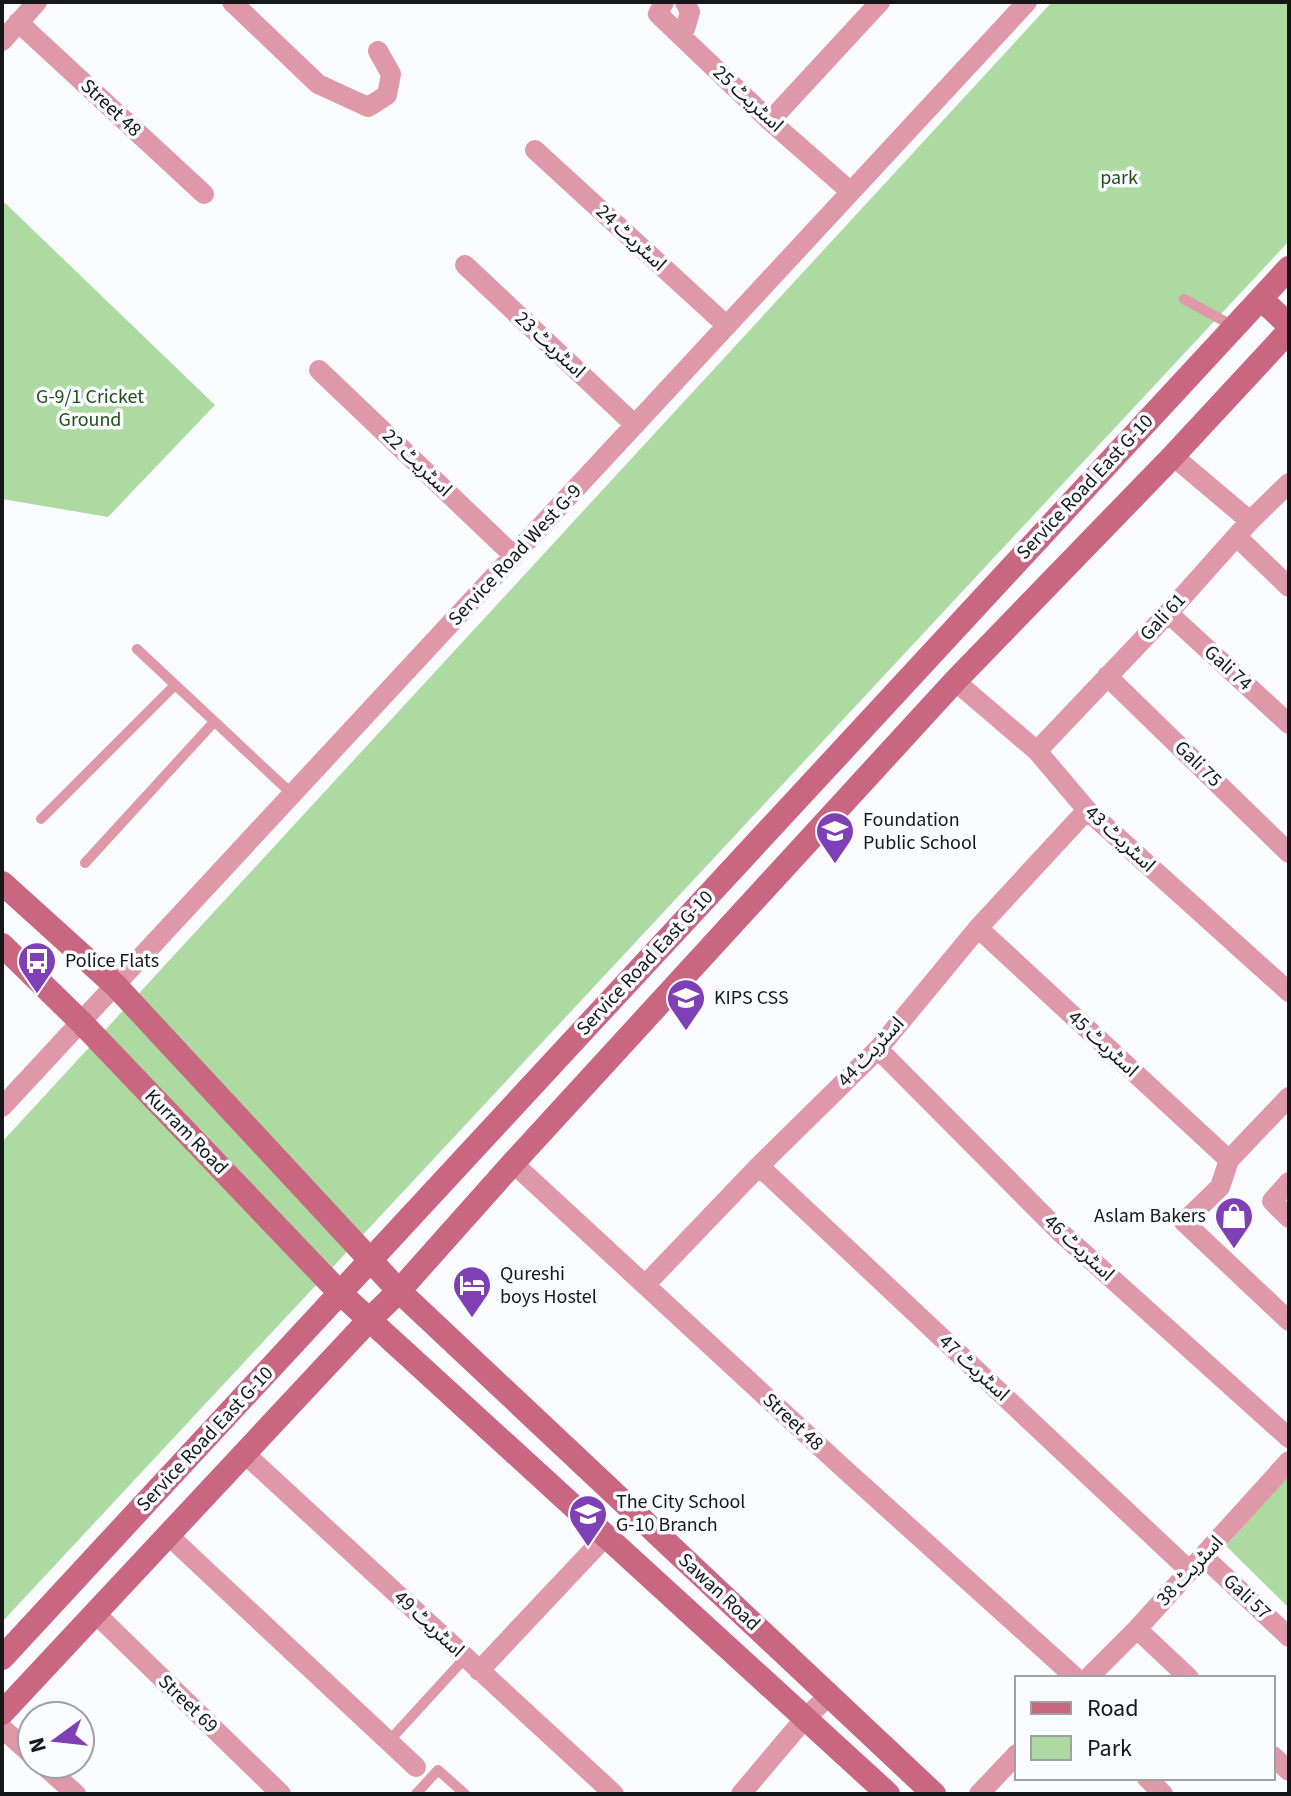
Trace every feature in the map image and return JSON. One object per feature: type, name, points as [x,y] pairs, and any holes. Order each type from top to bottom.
[{"type":"main road","name":"Service Road East G-10","points":[[2,1658],[1289,268]]},
{"type":"main road","points":[[1261,299],[1289,325]]},
{"type":"main road","name":"Service Road East G-10","points":[[2,1713],[399,1291],[955,681],[1289,331]]},
{"type":"main road","points":[[2,883],[116,986]]},
{"type":"main road","name":"Kurram Road","points":[[2,945],[81,1022],[340,1293],[370,1319]]},
{"type":"main road","name":"Sawan Road","points":[[116,986],[399,1291],[934,1794]]},
{"type":"main road","name":"Sawan Road","points":[[370,1319],[888,1794]]},
{"type":"street","points":[[2,41],[37,2]]},
{"type":"street","points":[[232,2],[318,84],[368,107],[387,95],[391,74],[378,51]]},
{"type":"street","name":"اسٹریٹ 25","points":[[664,2],[658,14],[770,121],[851,192]]},
{"type":"street","points":[[680,32],[685,29],[690,12],[685,2]]},
{"type":"street","name":"Service Road West G-9","points":[[2,1107],[1027,2]]},
{"type":"street","points":[[770,121],[867,6]]},
{"type":"street","name":"Street 48","points":[[18,22],[204,194]]},
{"type":"street","name":"اسٹریٹ 24","points":[[535,150],[727,326]]},
{"type":"street","name":"اسٹریٹ 23","points":[[465,265],[635,425]]},
{"type":"street","name":"اسٹریٹ 22","points":[[319,370],[514,556]]},
{"type":"street","points":[[1173,456],[1250,521]]},
{"type":"street","name":"Gali 61","points":[[1037,751],[1289,483]]},
{"type":"street","points":[[1237,537],[1289,587]]},
{"type":"street","name":"Gali 74","points":[[1168,613],[1289,724]]},
{"type":"street","name":"Gali 75","points":[[1107,676],[1289,853]]},
{"type":"street","name":"اسٹریٹ 43","points":[[955,681],[1037,751],[1087,810],[1289,992]]},
{"type":"street","name":"اسٹریٹ 44","points":[[645,1285],[759,1166],[878,1049],[978,928],[1087,810]]},
{"type":"street","name":"اسٹریٹ 45","points":[[978,928],[1229,1160]]},
{"type":"street","name":"اسٹریٹ 46","points":[[878,1049],[1060,1232],[1289,1438]]},
{"type":"street","points":[[1289,1097],[1229,1160],[1220,1187],[1184,1222],[1289,1321]]},
{"type":"street","name":"Street 48","points":[[513,1163],[1074,1676]]},
{"type":"street","name":"اسٹریٹ 47","points":[[759,1166],[1197,1564]]},
{"type":"street","points":[[1289,1182],[1272,1201],[1289,1218]]},
{"type":"street","name":"اسٹریٹ 49","points":[[244,1453],[614,1794]]},
{"type":"street","name":"اسٹریٹ 38","points":[[1090,1676],[1137,1629],[1289,1461]]},
{"type":"street","points":[[168,1535],[416,1767]]},
{"type":"street","points":[[472,1664],[607,1535]]},
{"type":"street","name":"Gali 57","points":[[1197,1564],[1289,1637]]},
{"type":"street","name":"Street 69","points":[[95,1613],[281,1794]]},
{"type":"street","points":[[1137,1629],[1187,1676]]},
{"type":"street","points":[[741,1794],[806,1717],[829,1696]]},
{"type":"street","points":[[979,1794],[1015,1756]]},
{"type":"street","points":[[60,1780],[76,1794]]},
{"type":"lane","points":[[1184,299],[1234,327]]},
{"type":"lane","points":[[137,649],[293,795]]},
{"type":"lane","points":[[41,819],[175,685]]},
{"type":"lane","points":[[85,863],[214,722]]},
{"type":"lane","points":[[389,1741],[472,1664]]},
{"type":"lane","points":[[416,1794],[438,1770],[465,1794]]},
{"type":"green space","name":"park","points":[[1052,2],[1289,2],[1289,241],[2,1622],[2,1142]]},
{"type":"green space","name":"G-9/1 Cricket Ground","points":[[5,203],[215,405],[108,517],[2,499],[2,206]]},
{"type":"green space","points":[[1289,1474],[1289,1608],[1226,1546]]},
{"type":"place","name":"Foundation Public School","points":[[835,865]]},
{"type":"place","name":"Police Flats","points":[[37,995]]},
{"type":"place","name":"KIPS CSS","points":[[686,1032]]},
{"type":"place","name":"Aslam Bakers","points":[[1234,1250]]},
{"type":"place","name":"Qureshi boys Hostel","points":[[472,1319]]},
{"type":"place","name":"The City School G-10 Branch","points":[[588,1548]]}]
